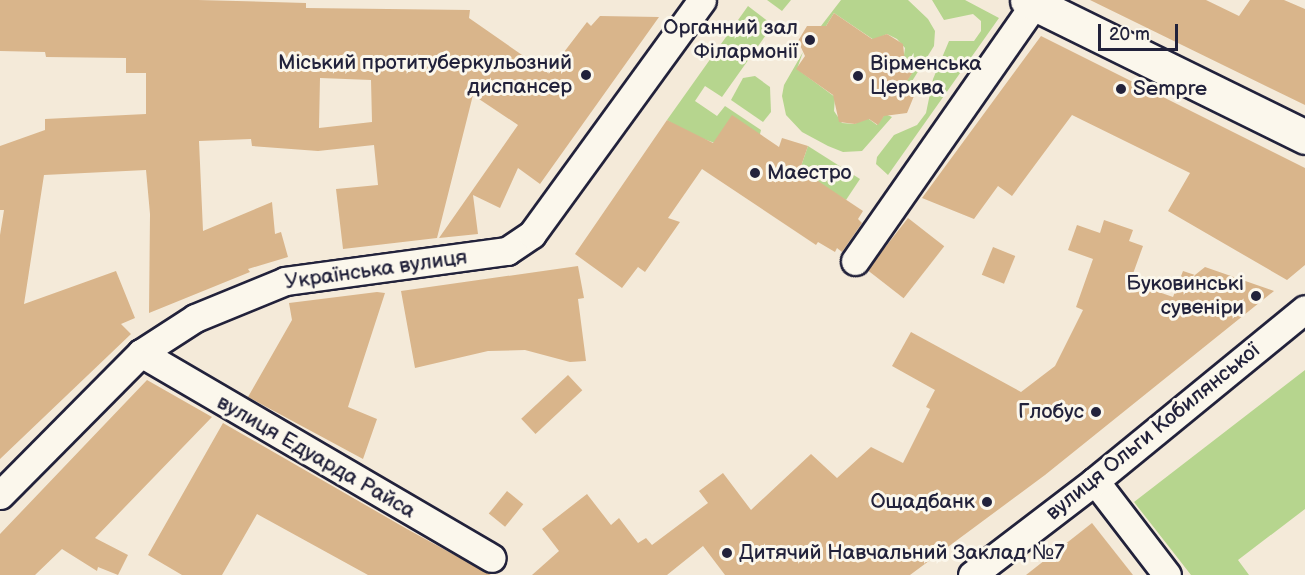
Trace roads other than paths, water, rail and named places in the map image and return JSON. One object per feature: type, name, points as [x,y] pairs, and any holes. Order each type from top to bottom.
[{"type":"street","name":"Українська вулиця","points":[[0,495],[141,353],[195,318],[285,281],[507,251],[532,234],[702,0]]},
{"type":"street","points":[[855,261],[1030,2],[1305,137]]},
{"type":"street","name":"вулиця Ольги Кобилянської","points":[[972,575],[1095,481],[1305,309]]},
{"type":"street","name":"вулиця Едуарда Райса","points":[[141,353],[492,558]]},
{"type":"street","points":[[1095,481],[1167,575]]},
{"type":"place","name":"Органний зал Філармонії","points":[[810,40]]},
{"type":"place","name":"Міський протитуберкульозний диспансер","points":[[586,75]]},
{"type":"place","name":"Вірменська Церква","points":[[858,76]]},
{"type":"place","name":"Sempre","points":[[1121,89]]},
{"type":"place","name":"Маестро","points":[[755,173]]},
{"type":"place","name":"Буковинські сувеніри","points":[[1256,296]]},
{"type":"place","name":"Глобус","points":[[1096,412]]},
{"type":"place","name":"Ощадбанк","points":[[987,502]]},
{"type":"place","name":"Дитячий Навчальний Заклад №7","points":[[727,553]]}]
